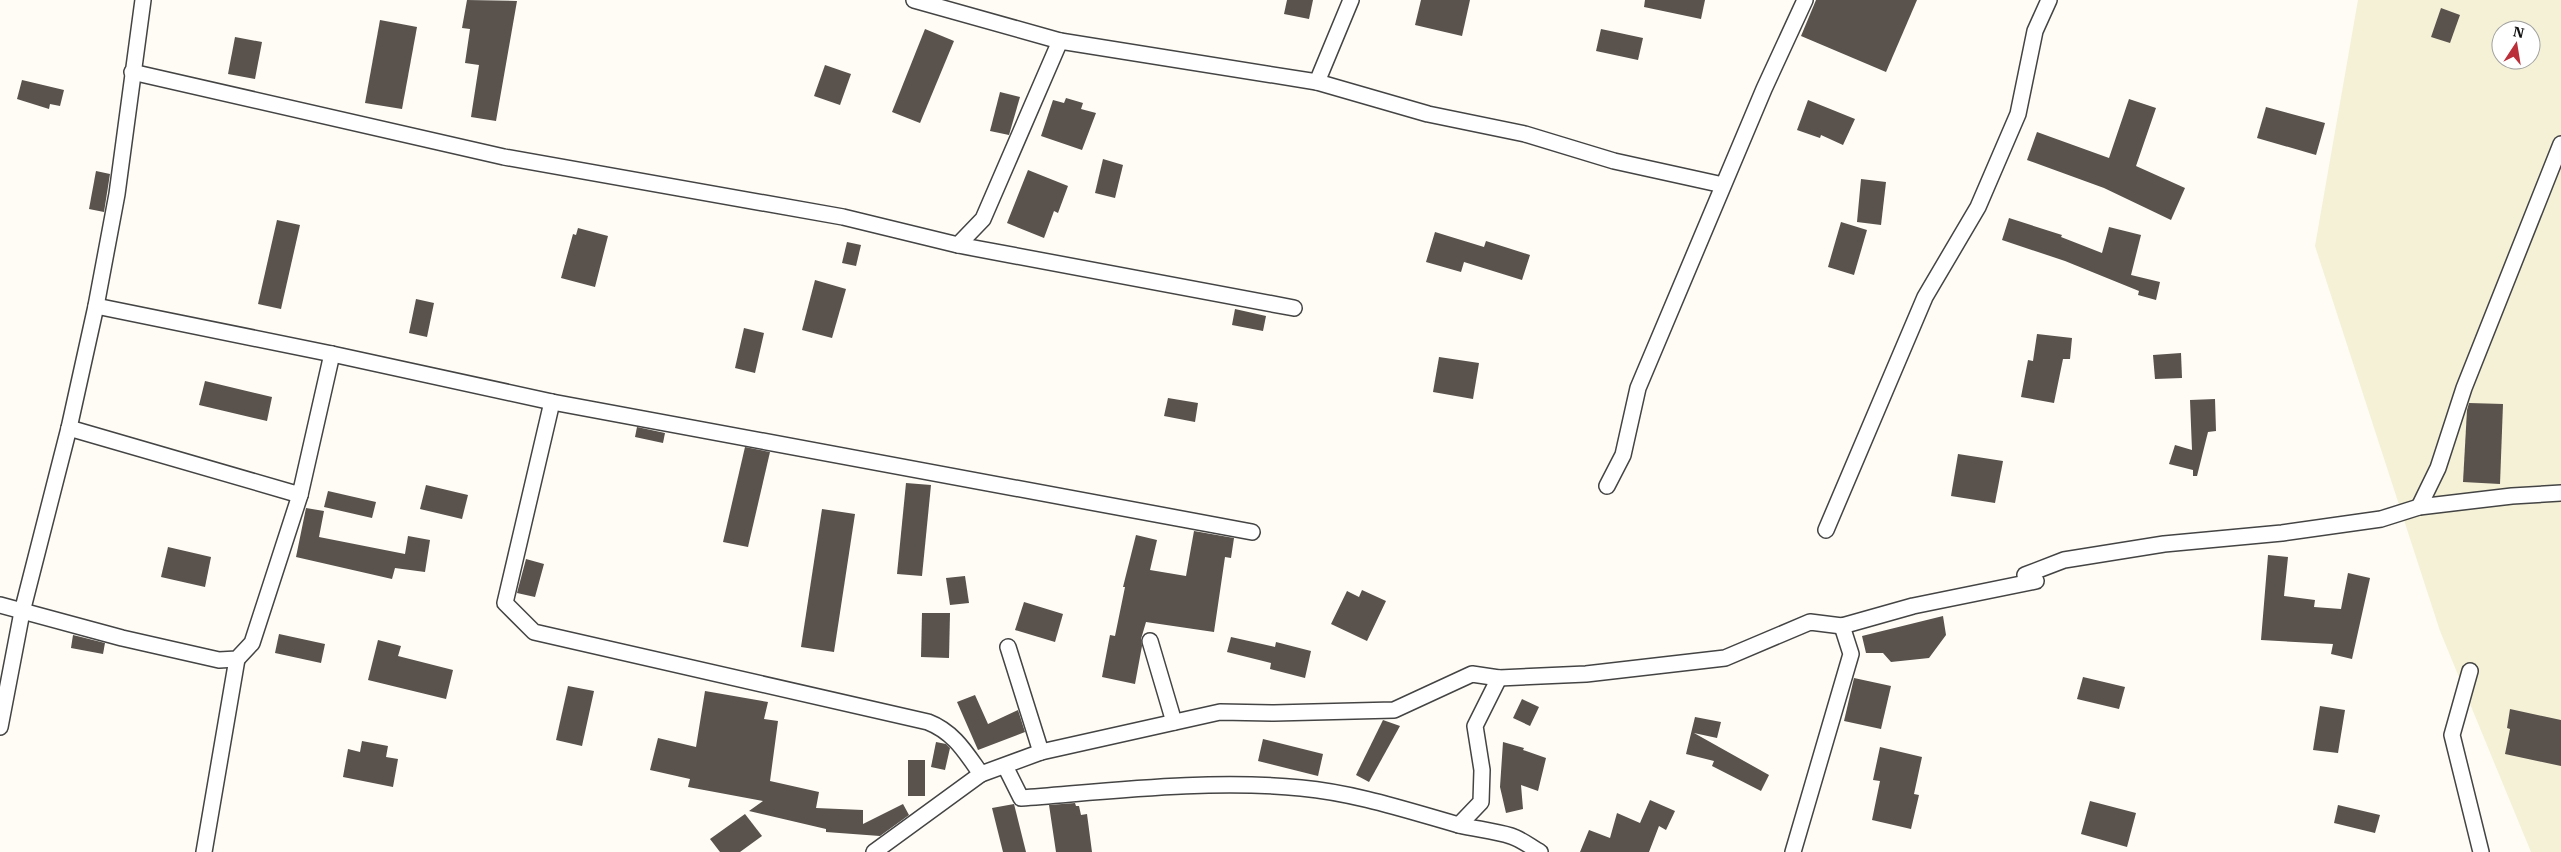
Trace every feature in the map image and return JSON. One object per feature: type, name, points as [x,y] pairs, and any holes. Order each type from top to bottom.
[{"type":"street","points":[[0,728],[22,612],[96,306],[117,194],[143,0]]},
{"type":"street","points":[[914,0],[1060,41],[1317,82],[1428,114],[1525,134],[1614,160],[1724,185]]},
{"type":"street","points":[[1317,82],[1351,0]]},
{"type":"street","points":[[1607,486],[1622,455],[1638,388],[1764,89],[1806,0]]},
{"type":"street","points":[[1826,530],[1925,297],[1978,207],[2018,114],[2034,31],[2049,0]]},
{"type":"street","points":[[958,245],[983,219],[1060,41]]},
{"type":"street","points":[[132,72],[504,157],[843,217],[958,245],[1294,308]]},
{"type":"street","points":[[2420,507],[2438,468],[2464,388],[2561,144]]},
{"type":"street","points":[[96,306],[332,354],[552,402],[1252,532]]},
{"type":"street","points":[[204,852],[237,659],[252,644],[300,494],[332,354]]},
{"type":"street","points":[[552,402],[505,603],[534,632],[928,722],[943,727],[958,742],[981,774]]},
{"type":"street","points":[[68,428],[300,494]]},
{"type":"street","points":[[874,852],[981,774],[1041,752],[1220,712],[1394,710],[1472,674],[1499,678],[1586,674],[1725,658],[1810,622],[1842,626],[1913,606],[2031,578],[2064,560],[2164,544],[2282,533],[2371,520],[2420,507],[2512,496],[2561,493]]},
{"type":"street","points":[[0,606],[219,660],[237,659]]},
{"type":"street","points":[[1793,852],[1851,654],[1842,626]]},
{"type":"street","points":[[1150,641],[1174,722]]},
{"type":"street","points":[[1008,647],[1041,752]]},
{"type":"street","points":[[2470,671],[2452,735],[2481,852]]},
{"type":"street","points":[[1459,825],[1481,802],[1482,770],[1475,726],[1499,678]]},
{"type":"street","points":[[1005,766],[1021,798],[1246,785],[1301,788],[1365,798],[1459,825],[1512,836],[1540,852]]},
{"type":"shaded area","points":[[2358,0],[2561,0],[2561,852],[2531,852],[2440,631],[2315,246]]},
{"type":"building","points":[[467,0],[517,1],[496,121],[471,117],[479,65],[465,63],[470,29],[462,28]]},
{"type":"building","points":[[1287,0],[1313,0],[1309,19],[1284,14]]},
{"type":"building","points":[[1421,0],[1470,0],[1462,36],[1415,25]]},
{"type":"building","points":[[1645,0],[1705,0],[1701,19],[1644,7]]},
{"type":"building","points":[[1816,0],[1917,0],[1886,72],[1801,36]]},
{"type":"building","points":[[2441,8],[2460,15],[2450,43],[2431,37]]},
{"type":"building","points":[[380,20],[417,27],[402,109],[365,103]]},
{"type":"building","points":[[925,29],[954,41],[920,123],[892,112]]},
{"type":"building","points":[[1601,29],[1643,38],[1638,60],[1596,51]]},
{"type":"building","points":[[235,37],[262,42],[255,79],[228,74]]},
{"type":"building","points":[[825,65],[851,74],[840,105],[814,96]]},
{"type":"building","points":[[22,80],[64,90],[60,106],[50,104],[49,109],[17,99]]},
{"type":"building","points":[[1000,92],[1020,97],[1009,135],[990,131]]},
{"type":"building","points":[[1066,98],[1083,103],[1081,109],[1096,113],[1082,150],[1041,136],[1053,100],[1064,103]]},
{"type":"building","points":[[2129,99],[2156,108],[2136,166],[2185,188],[2171,220],[2104,188],[2027,160],[2037,132],[2109,158]]},
{"type":"building","points":[[1808,100],[1855,119],[1843,145],[1821,135],[1820,138],[1797,130]]},
{"type":"building","points":[[2266,107],[2325,123],[2316,155],[2257,138]]},
{"type":"building","points":[[1103,159],[1123,165],[1115,198],[1095,193]]},
{"type":"building","points":[[1028,170],[1068,186],[1058,213],[1054,211],[1044,238],[1007,223]]},
{"type":"building","points":[[96,171],[110,174],[104,212],[89,209]]},
{"type":"building","points":[[1861,179],[1886,182],[1881,225],[1857,222]]},
{"type":"building","points":[[2009,218],[2062,235],[2061,237],[2102,253],[2109,227],[2141,235],[2131,275],[2160,282],[2156,300],[2138,295],[2139,291],[2065,261],[2002,240]]},
{"type":"building","points":[[277,220],[300,225],[281,309],[258,304]]},
{"type":"building","points":[[1841,222],[1867,230],[1854,275],[1828,267]]},
{"type":"building","points":[[578,228],[608,236],[595,287],[561,278],[573,234],[576,235]]},
{"type":"building","points":[[1435,232],[1484,247],[1486,241],[1530,255],[1522,280],[1464,262],[1461,272],[1426,262]]},
{"type":"building","points":[[847,242],[861,245],[856,266],[842,263]]},
{"type":"building","points":[[815,280],[846,289],[832,338],[802,330]]},
{"type":"building","points":[[416,299],[434,303],[427,337],[409,333]]},
{"type":"building","points":[[1235,309],[1266,316],[1263,331],[1232,325]]},
{"type":"building","points":[[744,328],[764,333],[755,373],[735,368]]},
{"type":"building","points":[[2037,334],[2072,338],[2070,359],[2063,359],[2054,403],[2021,397],[2028,360],[2033,361]]},
{"type":"building","points":[[2181,353],[2182,378],[2155,379],[2153,355]]},
{"type":"building","points":[[1439,357],[1479,363],[1473,399],[1433,392]]},
{"type":"building","points":[[205,381],[272,397],[267,421],[199,405]]},
{"type":"building","points":[[1168,398],[1198,403],[1195,422],[1164,416]]},
{"type":"building","points":[[2215,399],[2216,431],[2208,432],[2197,476],[2193,476],[2193,470],[2169,464],[2175,445],[2192,450],[2190,400]]},
{"type":"building","points":[[2469,403],[2503,404],[2500,484],[2463,482]]},
{"type":"building","points":[[637,427],[665,433],[663,443],[635,437]]},
{"type":"building","points":[[745,447],[770,452],[748,547],[723,542]]},
{"type":"building","points":[[1958,454],[2003,461],[1995,503],[1951,496]]},
{"type":"building","points":[[906,483],[931,485],[922,576],[897,574]]},
{"type":"building","points":[[426,485],[468,495],[462,519],[420,509]]},
{"type":"building","points":[[328,491],[376,502],[372,518],[324,507]]},
{"type":"building","points":[[306,508],[324,511],[319,537],[405,554],[408,536],[430,540],[425,572],[395,568],[392,579],[296,557]]},
{"type":"building","points":[[822,509],[855,514],[834,652],[801,647]]},
{"type":"building","points":[[1194,531],[1234,538],[1231,558],[1225,557],[1214,632],[1146,622],[1141,639],[1142,646],[1135,684],[1102,677],[1110,635],[1115,636],[1125,587],[1123,587],[1136,535],[1157,540],[1150,570],[1186,576]]},
{"type":"building","points":[[168,547],[211,557],[205,587],[161,577]]},
{"type":"building","points":[[2268,555],[2288,557],[2284,596],[2315,600],[2314,607],[2341,609],[2348,573],[2370,578],[2352,659],[2331,654],[2333,644],[2261,640]]},
{"type":"building","points":[[526,559],[544,564],[535,597],[517,593]]},
{"type":"building","points":[[965,576],[969,603],[950,605],[946,578]]},
{"type":"building","points":[[1362,590],[1386,601],[1367,641],[1331,624],[1347,591],[1359,597]]},
{"type":"building","points":[[1024,602],[1063,614],[1055,642],[1015,630]]},
{"type":"building","points":[[922,613],[950,613],[949,658],[921,657]]},
{"type":"building","points":[[1943,616],[1946,635],[1929,658],[1891,662],[1883,653],[1866,653],[1862,636]]},
{"type":"building","points":[[279,634],[325,644],[321,663],[275,653]]},
{"type":"building","points":[[73,635],[105,643],[103,654],[71,648]]},
{"type":"building","points":[[1231,637],[1275,647],[1276,642],[1311,651],[1305,678],[1270,669],[1271,663],[1227,652]]},
{"type":"building","points":[[378,640],[401,646],[398,656],[453,670],[446,699],[368,680]]},
{"type":"building","points":[[2083,677],[2125,687],[2119,709],[2077,699]]},
{"type":"building","points":[[1854,678],[1891,686],[1881,729],[1844,721]]},
{"type":"building","points":[[568,686],[594,691],[582,746],[556,740]]},
{"type":"building","points":[[705,691],[768,702],[764,719],[778,721],[770,781],[819,792],[816,808],[863,810],[863,824],[903,804],[909,815],[880,836],[826,832],[826,829],[749,811],[763,801],[688,787],[690,779],[650,770],[658,738],[696,747]]},
{"type":"building","points":[[975,695],[988,724],[1018,710],[1025,732],[978,750],[957,702]]},
{"type":"building","points":[[1522,699],[1539,707],[1530,726],[1513,718]]},
{"type":"building","points":[[2320,706],[2345,710],[2338,753],[2313,750]]},
{"type":"building","points":[[2510,709],[2561,720],[2561,766],[2505,754],[2510,729],[2507,728]]},
{"type":"building","points":[[1695,717],[1721,722],[1717,738],[1694,733],[1769,775],[1761,791],[1712,766],[1714,761],[1686,754]]},
{"type":"building","points":[[1383,720],[1400,726],[1369,782],[1356,775]]},
{"type":"building","points":[[1263,739],[1323,754],[1318,776],[1258,761]]},
{"type":"building","points":[[362,741],[388,746],[386,757],[398,759],[393,787],[343,777],[348,749],[360,752]]},
{"type":"building","points":[[936,742],[946,744],[950,748],[945,770],[931,767]]},
{"type":"building","points":[[1503,742],[1524,748],[1523,750],[1546,758],[1538,791],[1521,785],[1523,809],[1506,813],[1500,787]]},
{"type":"building","points":[[1880,747],[1922,757],[1914,794],[1919,795],[1911,829],[1872,820],[1880,781],[1873,780]]},
{"type":"building","points":[[908,760],[925,760],[925,796],[908,796]]},
{"type":"building","points":[[1650,800],[1675,811],[1666,830],[1659,826],[1649,852],[1580,852],[1589,830],[1610,838],[1617,813],[1640,823]]},
{"type":"building","points":[[2090,801],[2136,813],[2127,847],[2081,834]]},
{"type":"building","points":[[1075,803],[1076,806],[1079,806],[1081,815],[1087,814],[1092,852],[1056,852],[1049,805]]},
{"type":"building","points":[[1014,804],[1026,852],[1003,852],[992,808]]},
{"type":"building","points":[[2338,805],[2380,815],[2375,833],[2334,823]]},
{"type":"building","points":[[745,814],[762,836],[740,852],[720,852],[710,839]]}]
